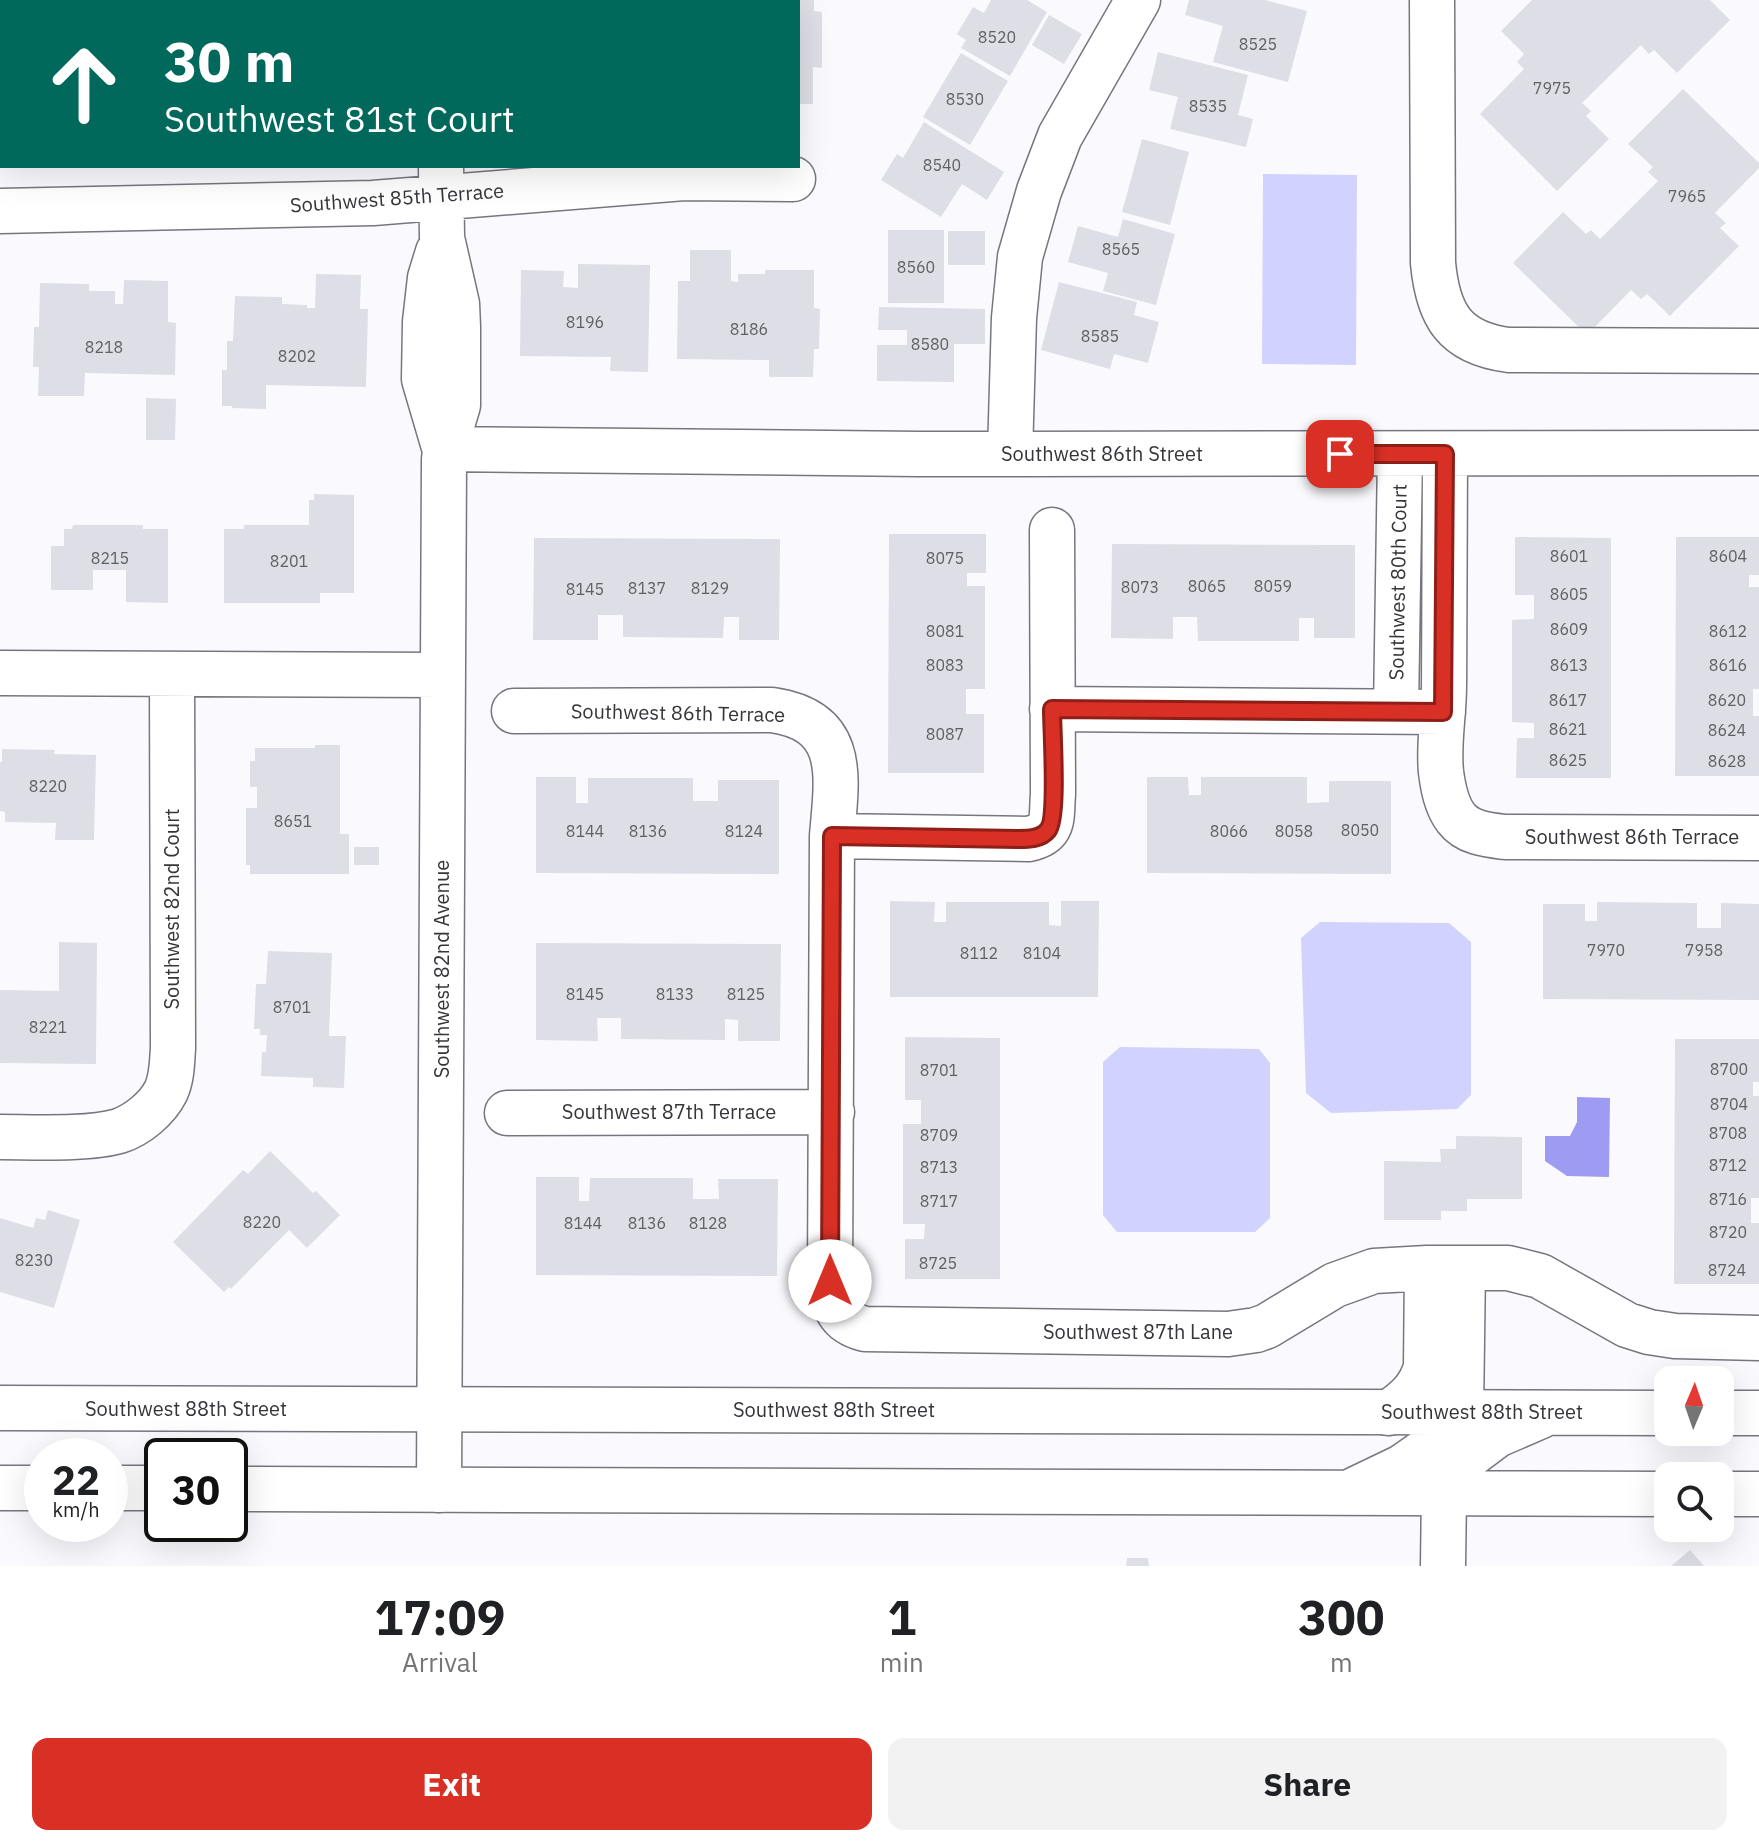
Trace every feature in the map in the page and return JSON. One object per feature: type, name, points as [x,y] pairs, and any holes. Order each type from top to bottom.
[{"type":"street","points":[[1010,454],[1014,318],[1020,257],[1039,191],[1060,136],[1138,0]]},
{"type":"street","points":[[1432,0],[1433,263],[1441,306],[1455,326],[1476,342],[1509,350],[1759,351]]},
{"type":"street","name":"Southwest 85th Terrace","points":[[0,211],[373,203],[441,200],[684,178],[793,179]]},
{"type":"street","name":"Southwest 82nd Avenue","points":[[439,1490],[445,449],[458,405],[457,304],[441,200]]},
{"type":"street","name":"Southwest 86th Street","points":[[445,449],[1010,454],[1759,453]]},
{"type":"street","name":"Southwest 80th Court","points":[[1396,711],[1400,454]]},
{"type":"street","points":[[1052,709],[1443,712],[1445,454]]},
{"type":"street","points":[[832,836],[1018,839],[1036,837],[1051,826],[1052,530]]},
{"type":"street","points":[[0,673],[442,675]]},
{"type":"street","name":"Southwest 82nd Court","points":[[0,1137],[112,1133],[138,1121],[166,1091],[173,1048],[172,674]]},
{"type":"street","name":"Southwest 86th Terrace","points":[[514,711],[772,710],[800,717],[819,730],[836,764],[832,836],[832,1112]]},
{"type":"street","name":"Southwest 86th Terrace","points":[[1443,712],[1440,744],[1446,796],[1456,818],[1468,828],[1505,837],[1759,838]]},
{"type":"street","name":"Southwest 87th Terrace","points":[[507,1113],[832,1112]]},
{"type":"street","name":"Southwest 87th Lane","points":[[832,1112],[832,1296],[840,1315],[853,1326],[865,1329],[1228,1334],[1256,1330],[1277,1322],[1335,1285],[1374,1271],[1508,1268],[1540,1276],[1627,1325],[1649,1332],[1675,1336],[1759,1338]]},
{"type":"street","points":[[1346,1493],[1402,1467],[1435,1444],[1461,1412],[1445,1268]]},
{"type":"street","points":[[1388,1413],[1404,1402],[1422,1380],[1445,1268]]},
{"type":"street","name":"Southwest 88th Street","points":[[0,1408],[1654,1413]]},
{"type":"street","points":[[1443,1566],[1444,1493],[1465,1459],[1497,1435],[1551,1412]]},
{"type":"street","points":[[1734,1413],[1759,1413]]},
{"type":"street","points":[[0,1488],[24,1488]]},
{"type":"street","points":[[248,1489],[1654,1494]]},
{"type":"street","points":[[1734,1494],[1759,1494]]},
{"type":"shaded area","points":[[1263,174],[1357,175],[1356,365],[1262,364]]},
{"type":"shaded area","points":[[1320,922],[1449,923],[1471,942],[1471,1095],[1457,1109],[1331,1113],[1306,1093],[1301,938]]},
{"type":"shaded area","points":[[1120,1047],[1259,1049],[1270,1063],[1270,1218],[1255,1232],[1117,1232],[1103,1215],[1103,1062]]},
{"type":"shaded area","points":[[1577,1097],[1610,1098],[1609,1177],[1567,1176],[1545,1161],[1545,1136],[1570,1136],[1577,1122]]},
{"type":"building","points":[[800,0],[814,0],[814,11],[822,12],[822,68],[813,67],[813,104],[800,104]]},
{"type":"building","points":[[991,0],[1027,0],[1047,12],[1010,76],[961,48],[966,40],[957,34],[973,7],[984,13]]},
{"type":"building","points":[[1189,0],[1265,0],[1307,11],[1288,82],[1213,62],[1223,26],[1185,15]]},
{"type":"building","points":[[1532,0],[1710,0],[1730,20],[1677,73],[1654,50],[1649,54],[1641,45],[1582,103],[1591,111],[1586,116],[1609,139],[1557,191],[1480,114],[1524,69],[1517,62],[1524,54],[1501,31]]},
{"type":"building","points":[[1049,15],[1082,34],[1064,64],[1032,45]]},
{"type":"building","points":[[1158,52],[1248,75],[1238,115],[1253,119],[1246,147],[1170,129],[1178,97],[1149,90]]},
{"type":"building","points":[[961,53],[1008,81],[970,145],[923,117]]},
{"type":"building","points":[[1683,89],[1759,163],[1759,168],[1715,213],[1726,223],[1720,228],[1739,246],[1670,316],[1647,294],[1641,299],[1631,290],[1587,335],[1513,263],[1563,212],[1586,234],[1591,230],[1600,239],[1658,181],[1648,172],[1653,167],[1628,144]]},
{"type":"building","points":[[924,122],[1004,172],[987,200],[962,184],[941,217],[881,180],[897,154],[903,158]]},
{"type":"building","points":[[1142,139],[1189,152],[1170,225],[1122,212]]},
{"type":"building","points":[[1123,219],[1175,234],[1156,305],[1103,291],[1108,273],[1068,262],[1078,226],[1118,237]]},
{"type":"building","points":[[888,230],[944,230],[944,303],[888,303]]},
{"type":"building","points":[[948,231],[985,231],[985,265],[948,265]]},
{"type":"building","points":[[690,250],[731,250],[731,281],[738,282],[738,274],[765,274],[765,270],[814,270],[814,308],[820,309],[819,349],[814,349],[813,377],[769,377],[769,360],[677,359],[678,281],[690,281]]},
{"type":"building","points":[[578,264],[650,265],[648,372],[610,371],[611,357],[520,356],[521,270],[564,271],[563,287],[578,288]]},
{"type":"building","points":[[316,274],[361,275],[360,309],[368,309],[366,387],[266,385],[266,409],[222,406],[222,370],[227,370],[227,341],[233,341],[235,296],[282,297],[282,304],[315,308]]},
{"type":"building","points":[[124,280],[168,281],[168,322],[176,323],[175,375],[85,373],[84,396],[38,396],[39,367],[33,367],[34,327],[39,327],[40,283],[89,284],[89,291],[115,291],[115,304],[123,304]]},
{"type":"building","points":[[1059,282],[1137,302],[1134,315],[1159,322],[1148,363],[1114,354],[1110,369],[1041,350]]},
{"type":"building","points":[[879,307],[985,309],[985,344],[954,344],[954,382],[877,381],[877,345],[907,345],[907,330],[878,330]]},
{"type":"building","points":[[146,398],[176,399],[175,440],[146,440]]},
{"type":"building","points":[[314,494],[354,495],[354,593],[320,593],[320,603],[224,603],[224,529],[244,529],[244,525],[309,525],[309,500],[314,500]]},
{"type":"building","points":[[73,525],[143,525],[143,529],[168,529],[168,603],[126,602],[126,570],[93,570],[93,590],[51,590],[51,546],[64,546],[64,529],[72,529]]},
{"type":"building","points":[[889,534],[986,534],[986,573],[967,573],[967,586],[985,586],[985,689],[966,689],[966,714],[984,714],[984,773],[888,773]]},
{"type":"building","points":[[1515,537],[1611,538],[1611,778],[1516,778],[1517,738],[1534,738],[1534,723],[1512,722],[1512,620],[1534,619],[1534,595],[1515,595]]},
{"type":"building","points":[[1676,537],[1759,537],[1759,575],[1749,575],[1749,587],[1759,587],[1759,689],[1753,689],[1753,716],[1759,716],[1759,776],[1675,776]]},
{"type":"building","points":[[534,538],[780,539],[779,640],[739,640],[739,617],[724,617],[723,638],[623,637],[623,615],[598,615],[598,640],[533,640]]},
{"type":"building","points":[[1112,544],[1355,545],[1355,638],[1314,638],[1314,618],[1299,618],[1299,641],[1198,641],[1197,617],[1173,617],[1173,639],[1111,638]]},
{"type":"building","points":[[315,745],[340,745],[340,834],[349,834],[349,874],[250,874],[250,865],[246,865],[246,808],[257,808],[257,787],[250,787],[250,761],[255,761],[255,748],[315,748]]},
{"type":"building","points":[[2,749],[96,755],[94,840],[55,840],[56,823],[5,822],[5,812],[0,811]]},
{"type":"building","points":[[536,777],[576,777],[576,803],[588,803],[588,778],[693,778],[693,801],[718,801],[718,780],[779,780],[779,874],[536,873]]},
{"type":"building","points":[[1147,777],[1188,777],[1189,795],[1201,795],[1201,777],[1307,777],[1307,803],[1329,802],[1329,781],[1391,781],[1391,874],[1147,873]]},
{"type":"building","points":[[354,847],[379,847],[379,865],[354,865]]},
{"type":"building","points":[[890,901],[935,902],[934,922],[946,922],[946,902],[1049,902],[1049,925],[1061,926],[1061,901],[1099,901],[1098,997],[890,997]]},
{"type":"building","points":[[1597,902],[1697,903],[1697,928],[1721,928],[1721,903],[1759,904],[1759,1000],[1543,999],[1543,904],[1585,904],[1585,921],[1597,921]]},
{"type":"building","points":[[59,942],[97,943],[96,1064],[0,1063],[0,990],[59,991]]},
{"type":"building","points":[[536,943],[781,944],[780,1041],[738,1041],[738,1020],[725,1019],[725,1040],[621,1039],[621,1018],[597,1018],[598,1041],[536,1040]]},
{"type":"building","points":[[268,951],[332,953],[329,1036],[346,1036],[344,1088],[313,1087],[313,1078],[261,1076],[262,1052],[266,1052],[267,1035],[260,1035],[260,1029],[254,1029],[256,984],[266,984]]},
{"type":"building","points":[[905,1037],[1000,1038],[1000,1279],[905,1279],[905,1239],[924,1239],[925,1224],[903,1224],[903,1124],[921,1124],[921,1100],[905,1100]]},
{"type":"building","points":[[1675,1039],[1759,1039],[1759,1082],[1753,1082],[1753,1096],[1759,1096],[1759,1198],[1751,1198],[1751,1223],[1759,1223],[1759,1284],[1674,1284]]},
{"type":"building","points":[[1456,1136],[1522,1137],[1522,1199],[1467,1199],[1467,1211],[1441,1211],[1441,1220],[1384,1220],[1384,1161],[1441,1162],[1440,1149],[1456,1149]]},
{"type":"building","points":[[270,1151],[340,1215],[307,1248],[289,1230],[231,1289],[229,1287],[224,1292],[173,1242],[243,1170],[248,1174]]},
{"type":"building","points":[[536,1177],[579,1177],[579,1201],[589,1201],[590,1178],[693,1178],[693,1199],[719,1199],[718,1179],[778,1179],[777,1276],[536,1275]]},
{"type":"building","points":[[48,1210],[80,1220],[54,1308],[0,1292],[0,1218],[33,1228],[36,1218],[45,1220]]},
{"type":"building","points":[[1690,1550],[1704,1566],[1671,1566]]},
{"type":"building","points":[[1127,1558],[1148,1558],[1149,1566],[1126,1566]]},
{"type":"route","points":[[830,1281],[832,836],[1028,839],[1043,834],[1051,826],[1052,709],[1443,712],[1445,454],[1340,454]]}]
